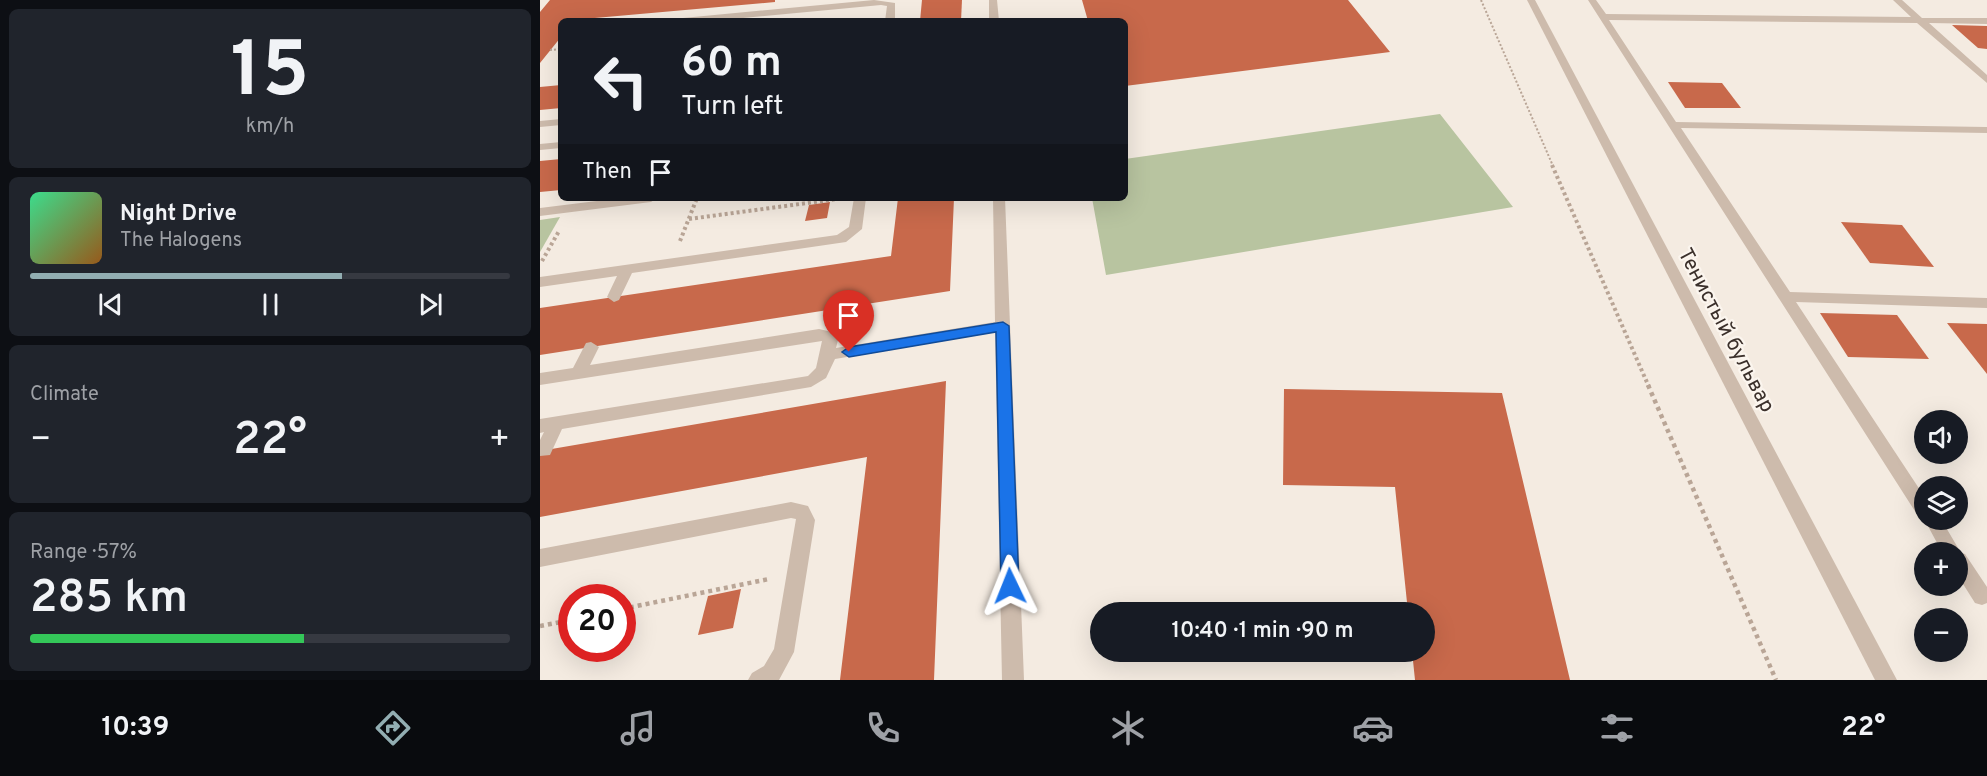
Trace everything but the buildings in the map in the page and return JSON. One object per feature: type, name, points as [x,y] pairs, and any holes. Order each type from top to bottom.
[{"type":"street","points":[[993,0],[994,18]]},
{"type":"street","name":"Тенистый бульвар","points":[[1531,0],[1886,680]]},
{"type":"street","points":[[1592,0],[1914,495]]},
{"type":"street","points":[[1897,0],[1987,80]]},
{"type":"street","points":[[716,18],[881,2],[892,5],[890,18]]},
{"type":"street","points":[[749,15],[754,4]]},
{"type":"street","points":[[1603,17],[1987,21]]},
{"type":"street","points":[[540,124],[558,122]]},
{"type":"street","points":[[1673,124],[1987,130]]},
{"type":"street","points":[[540,147],[558,145]]},
{"type":"street","points":[[540,212],[628,201]]},
{"type":"street","points":[[540,282],[840,239],[855,229],[860,201]]},
{"type":"street","points":[[999,201],[1013,680]]},
{"type":"street","points":[[614,297],[627,270]]},
{"type":"street","points":[[1784,297],[1987,303]]},
{"type":"street","points":[[827,355],[1003,326]]},
{"type":"street","points":[[540,379],[819,334],[827,336],[830,340],[825,370],[819,378],[548,425],[544,450]]},
{"type":"street","points":[[579,372],[591,347]]},
{"type":"street","points":[[540,558],[791,510],[802,512],[806,520],[784,652],[771,673],[759,680]]},
{"type":"street","points":[[1968,574],[1985,599]]},
{"type":"path","points":[[1481,0],[1776,680]]},
{"type":"path","points":[[550,50],[558,49]]},
{"type":"path","points":[[670,264],[696,201]]},
{"type":"path","points":[[689,219],[824,201]]},
{"type":"path","points":[[540,264],[573,208]]},
{"type":"path","points":[[636,606],[798,573]]},
{"type":"path","points":[[540,626],[558,623]]},
{"type":"green space","points":[[1440,114],[1513,207],[1106,275],[1093,201],[1128,201],[1128,159]]},
{"type":"green space","points":[[560,217],[540,252],[540,220]]},
{"type":"route","points":[[849,352],[1003,326],[1010,586]]}]
